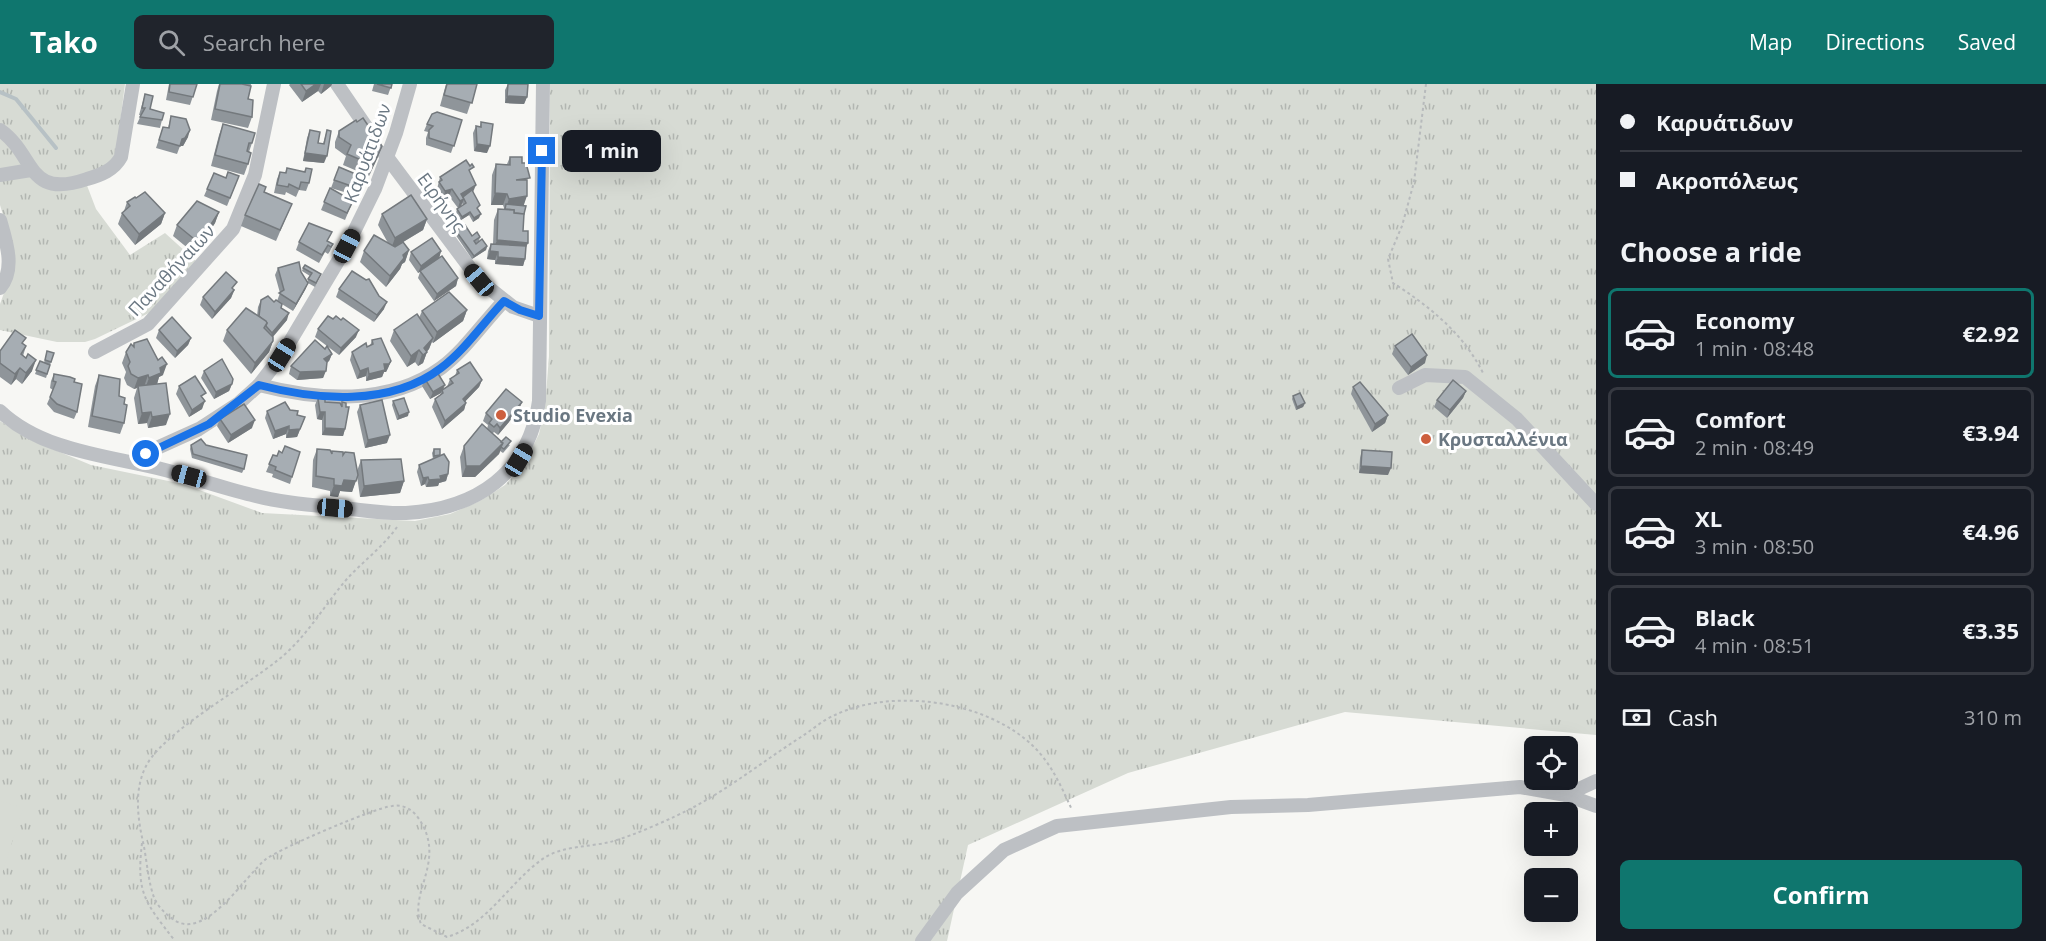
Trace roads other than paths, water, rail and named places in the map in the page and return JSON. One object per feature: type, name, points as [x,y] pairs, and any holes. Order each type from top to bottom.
[{"type":"street","name":"Παναθήναιων","points":[[95,352],[148,324],[194,276],[233,229],[255,175],[274,84]]},
{"type":"street","name":"Ειρήνης","points":[[338,84],[388,159],[470,270],[504,301],[520,310],[539,316]]},
{"type":"street","name":"Καρυάτιδων","points":[[140,464],[148,452],[209,424],[259,385],[293,338],[347,246],[388,159],[410,84]]},
{"type":"street","points":[[0,411],[21,427],[84,451],[270,499],[319,506],[407,513],[471,496],[494,484],[519,460],[530,440],[536,419],[540,387],[543,84]]},
{"type":"street","points":[[0,130],[18,147],[31,170],[41,178],[64,185],[96,176],[114,167],[121,157],[133,88]]},
{"type":"street","points":[[0,175],[31,170]]},
{"type":"street","points":[[0,220],[8,262],[6,279],[0,288]]},
{"type":"street","points":[[259,385],[292,393],[345,396],[385,392],[406,386],[446,364],[504,301]]},
{"type":"street","points":[[1399,388],[1425,375],[1465,377],[1517,419],[1596,504]]},
{"type":"street","points":[[1566,795],[1596,781]]},
{"type":"street","points":[[922,941],[957,893],[1004,850],[1031,835],[1057,826],[1077,822],[1231,807],[1308,805],[1520,787],[1566,795],[1596,806]]},
{"type":"waterway","points":[[0,92],[16,99],[56,148]]},
{"type":"place","name":"Studio Evexia","points":[[501,415]]},
{"type":"place","name":"Κρυσταλλένια","points":[[1426,439]]}]
